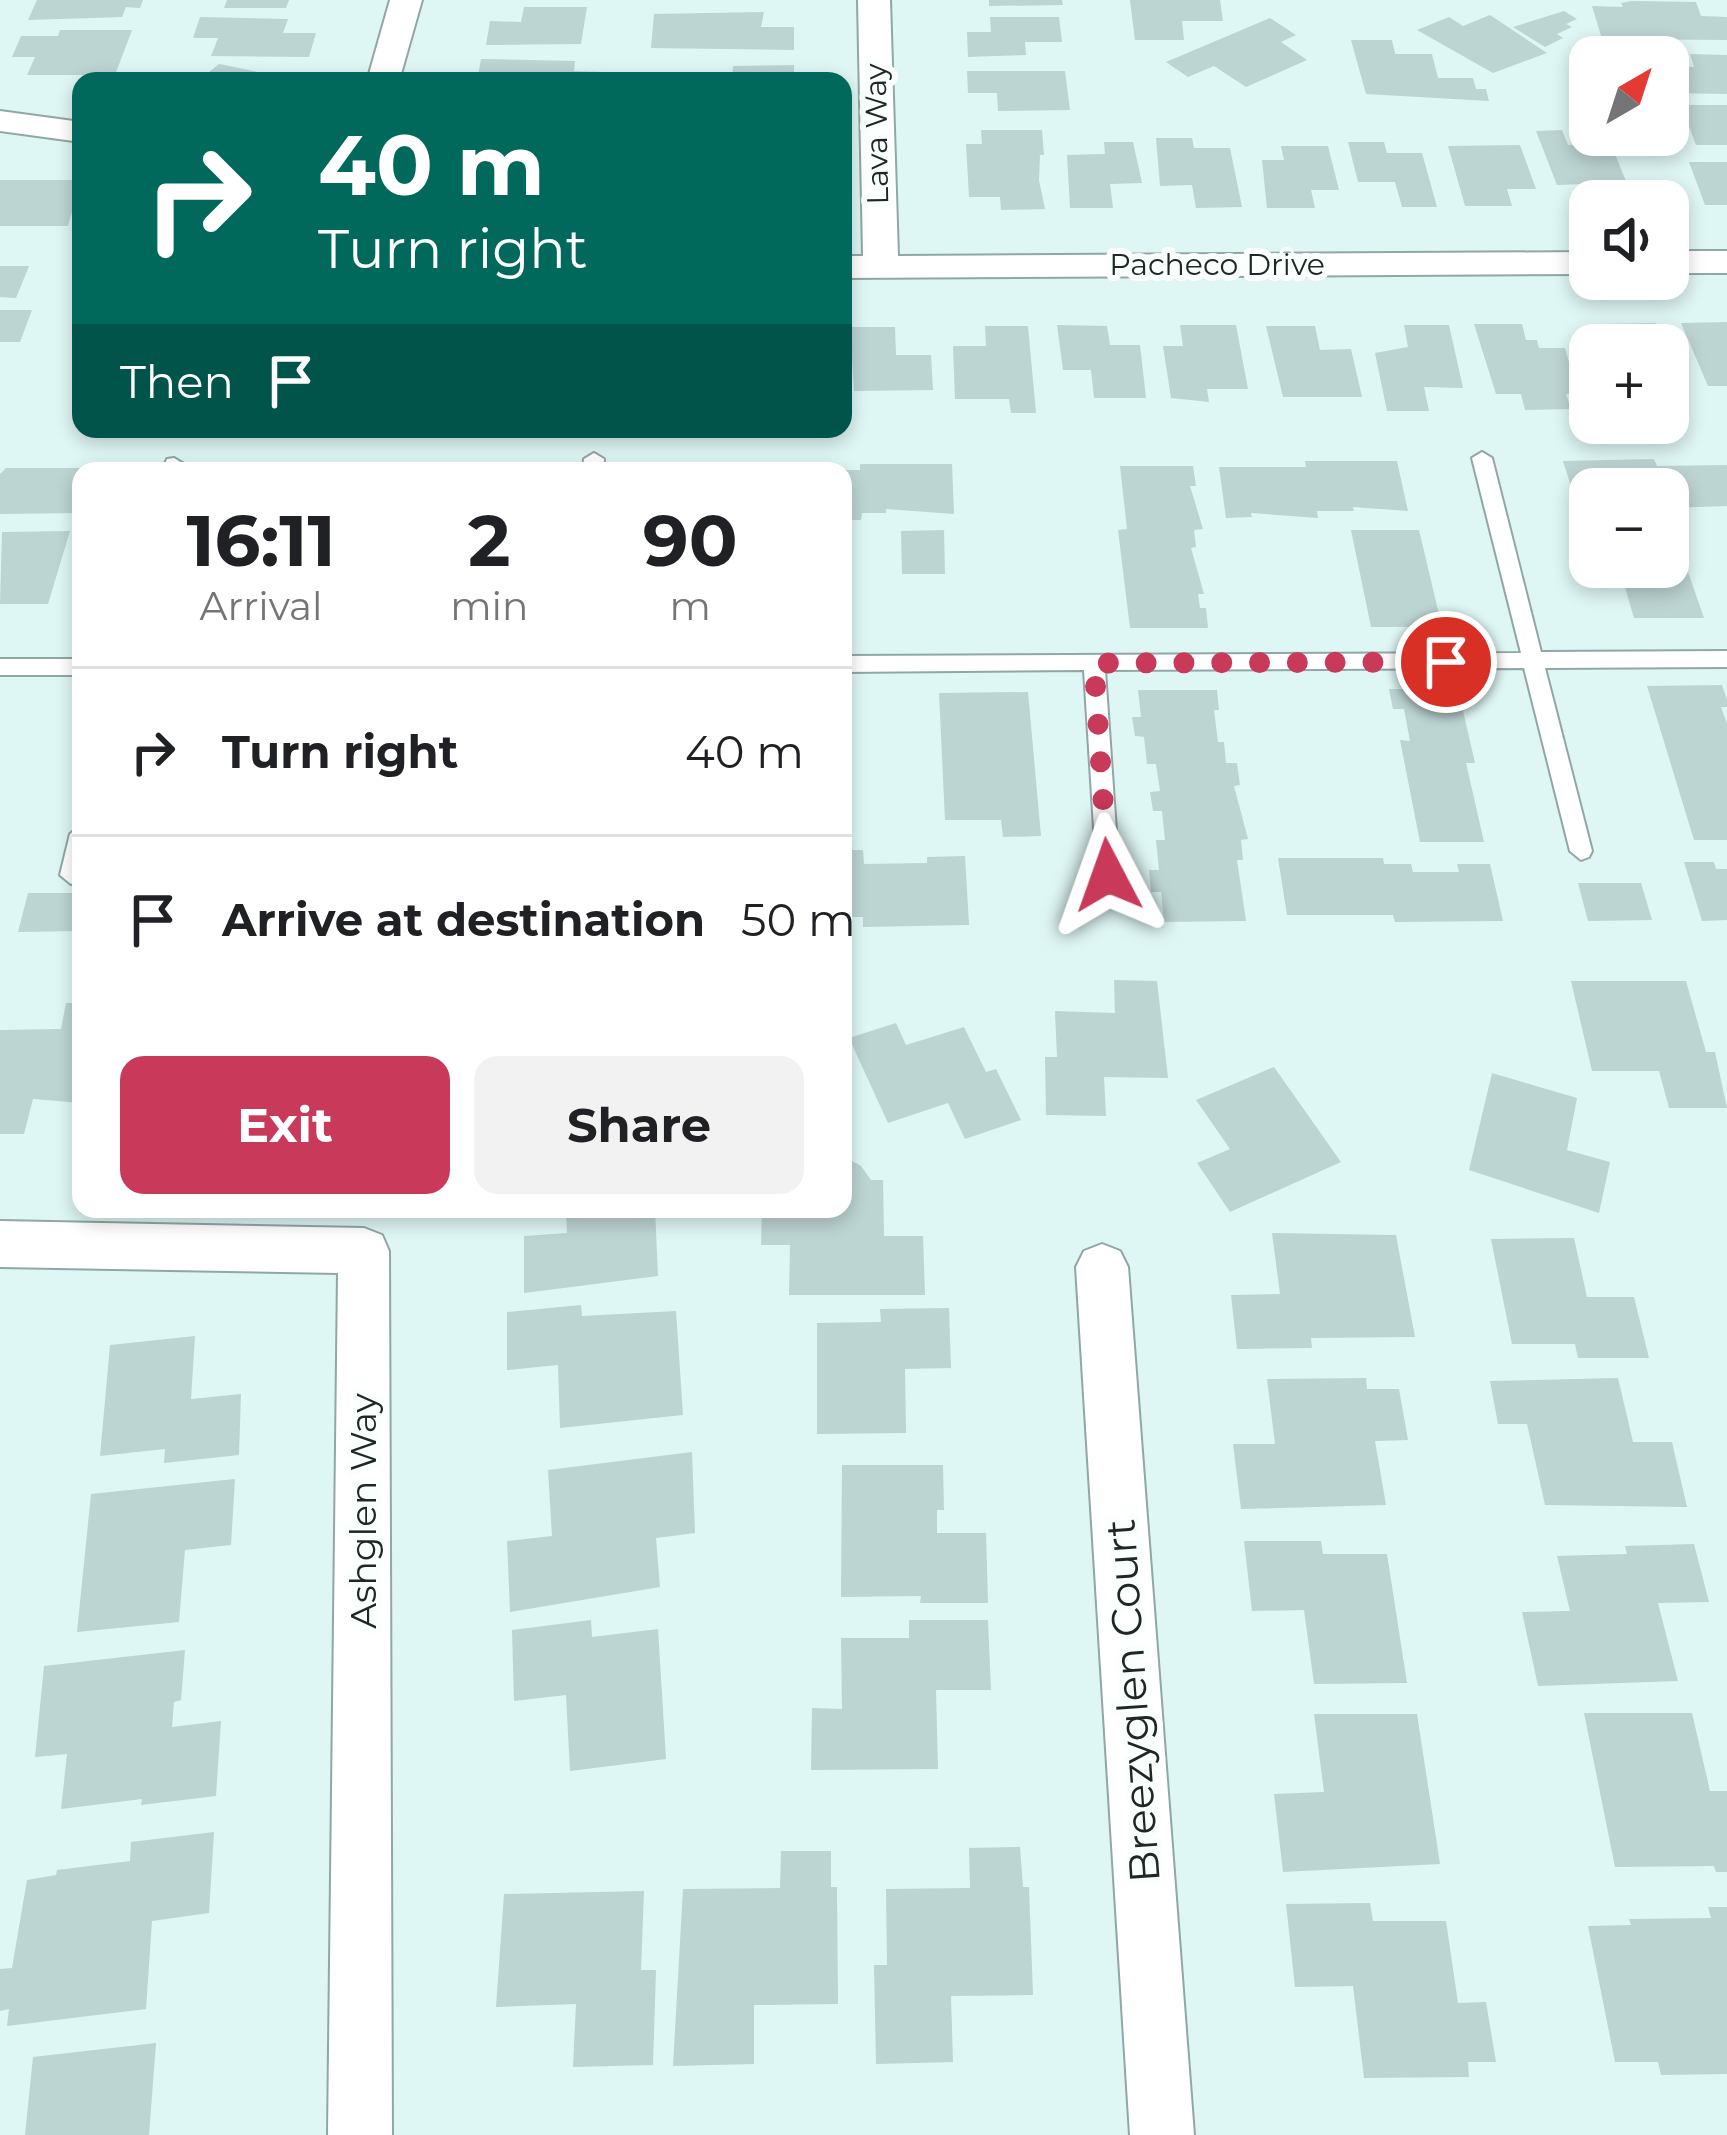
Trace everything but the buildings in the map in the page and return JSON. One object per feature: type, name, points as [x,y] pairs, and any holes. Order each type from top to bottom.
[{"type":"street","points":[[386,72],[406,0]]},
{"type":"street","name":"Lava Way","points":[[874,0],[881,267]]},
{"type":"street","points":[[0,121],[72,131]]},
{"type":"street","name":"Pacheco Drive","points":[[852,267],[1569,262]]},
{"type":"street","points":[[1689,262],[1727,262]]},
{"type":"street","name":"Ashglen Way","points":[[0,1244],[364,1251],[360,2135]]},
{"type":"street","name":"Breezyglen Court","points":[[1102,1267],[1162,2135]]},
{"type":"lane","points":[[1482,458],[1582,850]]},
{"type":"lane","points":[[852,664],[1727,659]]},
{"type":"lane","points":[[1094,663],[1108,875]]},
{"type":"lane","points":[[0,667],[72,667]]},
{"type":"lane","points":[[71,875],[72,871]]},
{"type":"route","points":[[1108,875],[1094,663],[1446,662]]}]
